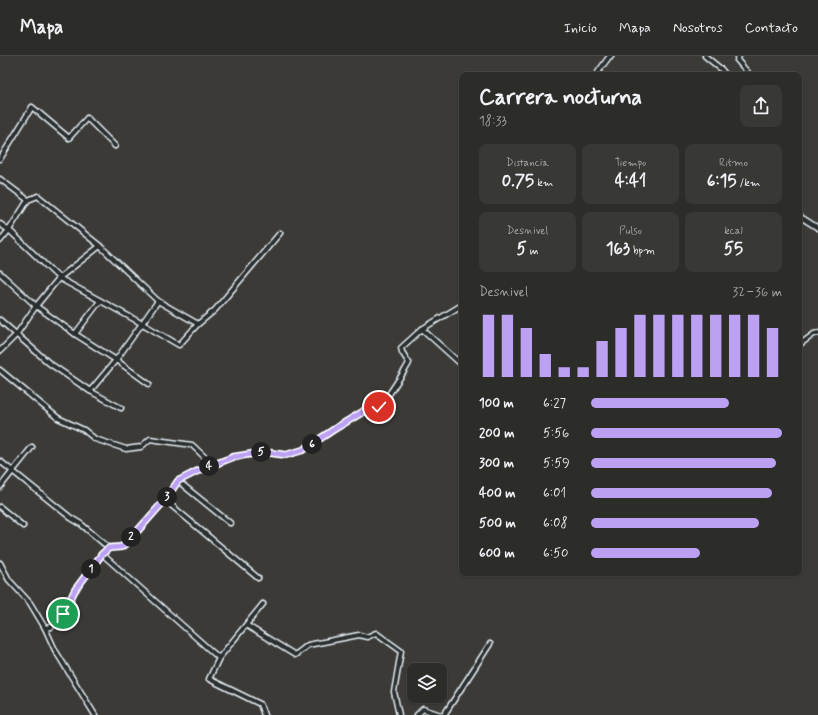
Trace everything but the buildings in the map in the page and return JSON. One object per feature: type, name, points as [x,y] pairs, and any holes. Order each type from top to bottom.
[{"type":"street","points":[[598,72],[611,56]]},
{"type":"street","points":[[705,56],[724,72]]},
{"type":"street","points":[[740,56],[737,60],[747,72]]},
{"type":"street","points":[[0,159],[32,107],[68,138],[87,118],[116,146]]},
{"type":"street","points":[[0,179],[28,200]]},
{"type":"street","points":[[0,241],[9,230],[28,200],[38,196],[100,246],[158,301],[198,324]]},
{"type":"street","points":[[802,218],[818,228]]},
{"type":"street","points":[[0,224],[9,230],[59,278],[141,323],[179,346],[198,324],[214,310],[280,233]]},
{"type":"street","points":[[0,351],[16,335],[36,306],[59,278],[100,246]]},
{"type":"street","points":[[0,273],[36,306],[149,384]]},
{"type":"street","points":[[76,334],[100,301]]},
{"type":"street","points":[[90,390],[116,360],[158,301]]},
{"type":"street","points":[[45,628],[51,627],[60,621],[75,590],[102,554],[109,548],[121,547],[126,544],[165,500],[178,481],[213,464],[233,457],[264,452],[286,455],[303,450],[367,408],[379,407],[382,405],[409,362],[401,348],[422,329],[459,307]]},
{"type":"street","points":[[0,320],[49,363],[121,408]]},
{"type":"street","points":[[422,329],[459,362]]},
{"type":"street","points":[[802,343],[814,334],[818,333]]},
{"type":"street","points":[[0,370],[58,418],[84,430],[95,439],[126,449],[141,447],[150,439],[192,445],[213,464]]},
{"type":"street","points":[[0,487],[32,447]]},
{"type":"street","points":[[0,461],[81,524],[109,548]]},
{"type":"street","points":[[178,481],[230,523]]},
{"type":"street","points":[[165,500],[258,578]]},
{"type":"street","points":[[0,508],[23,526]]},
{"type":"street","points":[[102,554],[219,658]]},
{"type":"street","points":[[0,563],[9,580],[30,603],[45,628],[55,650],[95,715]]},
{"type":"street","points":[[263,604],[219,658],[209,679],[260,704],[264,715]]},
{"type":"street","points":[[246,625],[295,655],[308,645],[359,635],[367,637],[376,633],[401,651],[394,692],[399,715]]},
{"type":"street","points":[[417,715],[423,709],[442,715],[490,644]]},
{"type":"route","points":[[63,614],[75,590],[102,554],[109,548],[121,547],[126,544],[165,500],[178,481],[213,464],[233,457],[264,452],[286,455],[303,450],[367,408],[379,407]]}]
